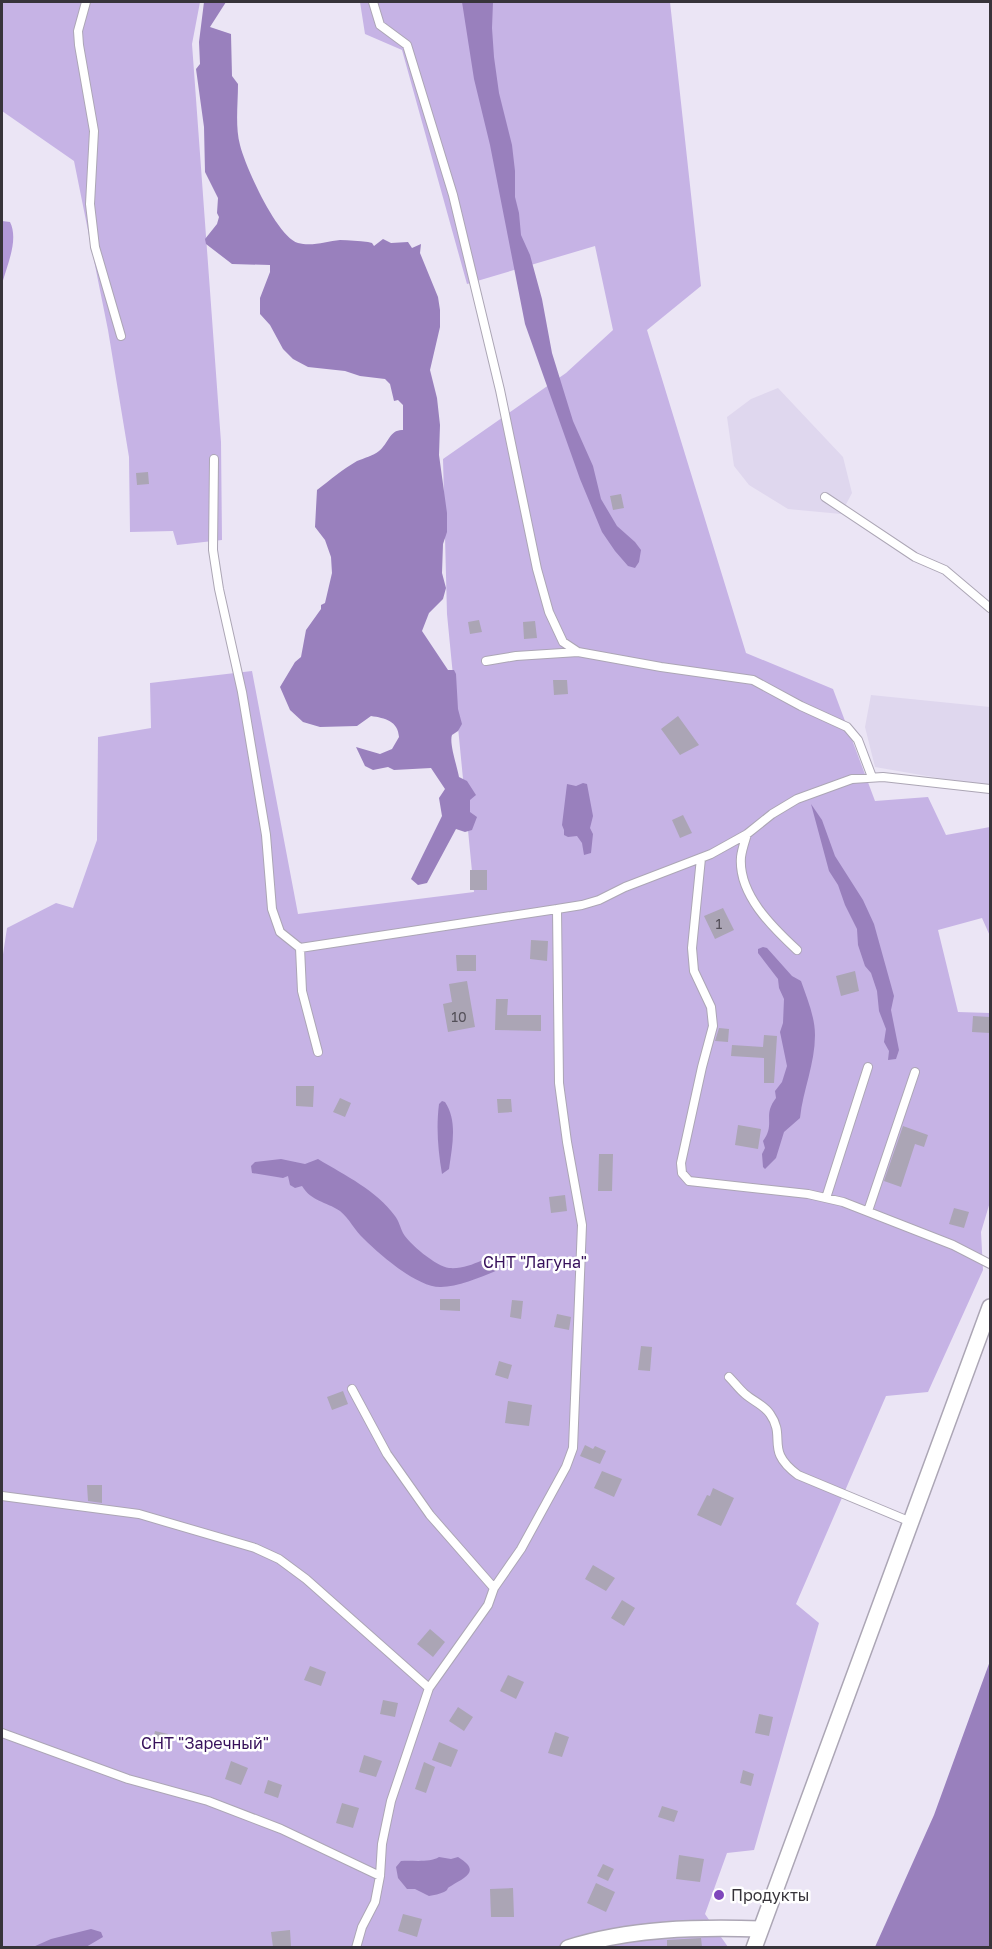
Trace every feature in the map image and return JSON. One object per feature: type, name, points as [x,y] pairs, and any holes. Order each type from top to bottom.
[{"type":"street","points":[[754,1947],[990,1307]]},
{"type":"street","points":[[568,1947],[626,1935],[697,1927],[761,1929]]},
{"type":"lane","points":[[86,2],[78,31],[94,131],[90,204],[95,247],[122,336]]},
{"type":"lane","points":[[373,2],[380,25],[407,45],[413,62],[456,207],[500,390],[537,569],[549,612],[563,642],[578,652]]},
{"type":"lane","points":[[214,459],[213,550],[219,589],[242,692],[267,835],[272,909],[280,932],[300,948],[582,905],[599,900],[625,886],[701,858],[747,834],[796,799],[852,779],[883,777],[990,789]]},
{"type":"lane","points":[[825,498],[915,557],[945,570],[990,608]]},
{"type":"lane","points":[[486,661],[516,656],[578,652],[753,680],[801,706],[848,727],[858,740],[872,777]]},
{"type":"lane","points":[[747,834],[741,856],[747,890],[780,934],[797,950]]},
{"type":"lane","points":[[701,858],[692,948],[694,971],[711,1007],[713,1026],[683,1152],[682,1173],[689,1181],[826,1198],[868,1211],[953,1245],[990,1264]]},
{"type":"lane","points":[[356,1947],[362,1927],[375,1902],[380,1876],[381,1844],[391,1801],[429,1688],[488,1605],[494,1588],[521,1549],[566,1467],[573,1448],[576,1425],[582,1225],[567,1142],[560,1083],[557,909]]},
{"type":"lane","points":[[300,948],[303,991],[318,1052]]},
{"type":"lane","points":[[826,1198],[868,1067]]},
{"type":"lane","points":[[868,1211],[915,1072]]},
{"type":"lane","points":[[729,1377],[745,1394],[772,1416],[778,1452],[787,1467],[798,1475],[911,1521]]},
{"type":"lane","points":[[352,1389],[387,1454],[430,1515],[494,1588]]},
{"type":"lane","points":[[2,1496],[140,1514],[255,1548],[279,1559],[306,1579],[429,1688]]},
{"type":"lane","points":[[2,1733],[128,1779],[208,1801],[281,1829],[380,1876]]},
{"type":"shaded area","points":[[204,2],[226,2],[210,27],[231,34],[232,76],[238,84],[238,138],[255,184],[281,228],[290,238],[303,244],[343,240],[368,242],[374,246],[383,239],[391,243],[408,242],[412,248],[421,244],[420,253],[438,297],[440,327],[430,370],[437,398],[440,425],[439,455],[447,513],[442,573],[446,588],[443,599],[429,613],[422,631],[448,670],[454,670],[456,674],[458,709],[462,724],[452,735],[452,743],[459,777],[467,781],[476,795],[470,800],[470,812],[477,817],[472,830],[465,832],[456,829],[427,883],[418,885],[411,879],[442,816],[439,798],[445,789],[431,768],[394,770],[388,767],[373,770],[365,766],[356,747],[380,754],[392,749],[399,737],[393,724],[386,719],[371,716],[357,726],[320,727],[303,722],[290,710],[280,687],[295,662],[301,657],[306,630],[321,609],[321,605],[325,603],[332,573],[331,557],[325,540],[315,527],[317,490],[352,464],[377,453],[392,434],[403,430],[403,405],[398,400],[394,401],[390,384],[385,379],[308,367],[293,359],[283,349],[270,325],[260,314],[260,298],[270,272],[270,265],[232,264],[206,244],[205,239],[217,224],[219,217],[218,198],[205,172],[204,127],[196,69],[200,64],[199,42]]},
{"type":"shaded area","points":[[462,2],[493,2],[494,57],[499,93],[512,145],[515,197],[521,235],[530,255],[542,299],[552,353],[573,421],[593,466],[601,499],[617,526],[641,550],[639,562],[635,568],[628,566],[602,532],[580,479],[525,324],[490,145],[474,79]]},
{"type":"shaded area","points":[[2,221],[10,222],[13,245],[2,284]]},
{"type":"shaded area","points":[[778,388],[843,457],[852,493],[841,514],[788,509],[749,485],[734,466],[727,417],[751,399]]},
{"type":"shaded area","points":[[871,695],[990,707],[990,787],[875,767],[865,727]]},
{"type":"shaded area","points":[[567,784],[576,786],[587,784],[593,816],[590,828],[593,834],[591,853],[584,855],[582,843],[577,836],[564,835],[562,825]]},
{"type":"shaded area","points":[[811,804],[822,820],[835,856],[863,900],[874,924],[894,996],[891,1010],[899,1050],[896,1059],[888,1060],[889,1051],[884,1042],[886,1029],[879,1011],[877,991],[858,945],[857,929],[838,885],[829,871]]},
{"type":"shaded area","points":[[767,948],[792,976],[801,981],[815,1028],[813,1056],[800,1118],[784,1132],[776,1158],[765,1169],[762,1154],[765,1148],[763,1141],[769,1129],[770,1110],[776,1098],[775,1091],[782,1082],[787,1066],[780,1032],[783,1023],[784,999],[778,979],[758,953],[758,949]]},
{"type":"shaded area","points":[[442,1101],[445,1102],[452,1117],[453,1134],[449,1169],[442,1174],[438,1130],[439,1104]]},
{"type":"shaded area","points":[[281,1159],[305,1164],[318,1159],[360,1184],[387,1207],[411,1243],[423,1254],[444,1267],[457,1268],[502,1254],[510,1253],[515,1258],[512,1264],[458,1285],[441,1287],[422,1282],[400,1269],[380,1253],[361,1236],[340,1211],[314,1198],[302,1186],[295,1188],[290,1185],[288,1176],[283,1178],[252,1173],[251,1166],[255,1162]]},
{"type":"shaded area","points":[[990,1661],[990,1947],[875,1947],[934,1815]]},
{"type":"shaded area","points":[[439,1857],[451,1859],[458,1857],[469,1866],[469,1873],[446,1891],[429,1896],[415,1889],[407,1889],[398,1878],[396,1867],[401,1861],[426,1861]]},
{"type":"shaded area","points":[[91,1929],[101,1932],[103,1937],[86,1947],[33,1947],[51,1939]]},
{"type":"green space","points":[[2,2],[200,2],[192,44],[221,442],[222,540],[177,545],[173,531],[130,532],[129,457],[108,330],[74,161],[2,111]]},
{"type":"green space","name":"СНТ \"Лагуна\"","points":[[360,2],[670,2],[701,286],[647,330],[746,653],[833,689],[875,801],[928,797],[946,835],[990,827],[990,936],[982,918],[938,930],[958,1012],[990,1013],[990,1202],[981,1232],[983,1270],[928,1392],[886,1396],[796,1604],[819,1623],[754,1850],[727,1853],[705,1914],[728,1947],[2,1948],[2,961],[7,928],[56,903],[73,908],[97,840],[98,737],[151,728],[150,683],[252,671],[298,914],[474,892],[447,614],[443,459],[566,373],[613,330],[595,246],[467,284],[402,50],[365,34]]},
{"type":"building","points":[[148,472],[149,484],[137,485],[136,473]]},
{"type":"building","points":[[621,494],[624,508],[613,510],[610,496]]},
{"type":"building","points":[[479,620],[482,632],[470,634],[468,622]]},
{"type":"building","points":[[535,621],[537,638],[524,639],[523,622]]},
{"type":"building","points":[[553,680],[567,680],[568,694],[554,695]]},
{"type":"building","points":[[678,716],[699,745],[680,755],[661,729]]},
{"type":"building","points":[[683,815],[692,833],[680,838],[672,820]]},
{"type":"building","points":[[470,870],[487,870],[487,890],[470,890]]},
{"type":"building","points":[[723,908],[734,930],[715,939],[704,916]]},
{"type":"building","points":[[531,940],[548,941],[547,961],[530,959]]},
{"type":"building","points":[[456,955],[476,955],[476,971],[457,971]]},
{"type":"building","points":[[855,971],[859,991],[841,996],[836,976]]},
{"type":"building","points":[[467,981],[475,1027],[448,1032],[443,1004],[452,1002],[449,984]]},
{"type":"building","points":[[496,999],[508,999],[507,1015],[541,1015],[541,1031],[495,1030]]},
{"type":"building","points":[[973,1016],[990,1017],[990,1033],[972,1032]]},
{"type":"building","points":[[719,1028],[729,1029],[728,1042],[715,1041]]},
{"type":"building","points":[[764,1035],[777,1036],[774,1083],[764,1083],[764,1058],[731,1056],[732,1045],[763,1047]]},
{"type":"building","points":[[296,1086],[314,1086],[313,1107],[296,1106]]},
{"type":"building","points":[[340,1098],[351,1103],[345,1117],[333,1112]]},
{"type":"building","points":[[497,1099],[511,1099],[512,1112],[498,1113]]},
{"type":"building","points":[[738,1125],[761,1129],[758,1149],[735,1145]]},
{"type":"building","points":[[903,1126],[928,1135],[924,1147],[915,1144],[901,1187],[884,1181]]},
{"type":"building","points":[[599,1154],[613,1154],[612,1191],[598,1191]]},
{"type":"building","points":[[565,1195],[567,1211],[551,1213],[549,1197]]},
{"type":"building","points":[[954,1208],[969,1212],[964,1228],[949,1224]]},
{"type":"building","points":[[440,1299],[460,1299],[460,1311],[440,1310]]},
{"type":"building","points":[[512,1300],[523,1301],[521,1319],[510,1317]]},
{"type":"building","points":[[557,1314],[571,1317],[569,1330],[554,1327]]},
{"type":"building","points":[[641,1346],[652,1347],[650,1371],[638,1370]]},
{"type":"building","points":[[499,1361],[512,1365],[508,1379],[495,1375]]},
{"type":"building","points":[[343,1391],[348,1404],[332,1410],[327,1397]]},
{"type":"building","points":[[508,1401],[532,1405],[529,1426],[505,1423]]},
{"type":"building","points":[[585,1445],[606,1451],[600,1464],[580,1456]]},
{"type":"building","points":[[602,1471],[622,1479],[614,1497],[594,1488]]},
{"type":"building","points":[[87,1485],[102,1485],[102,1503],[88,1501]]},
{"type":"building","points":[[713,1488],[734,1498],[721,1526],[697,1515]]},
{"type":"building","points":[[593,1565],[615,1578],[606,1591],[585,1579]]},
{"type":"building","points":[[622,1600],[635,1608],[624,1626],[611,1618]]},
{"type":"building","points":[[430,1629],[445,1642],[433,1657],[417,1644]]},
{"type":"building","points":[[310,1666],[326,1672],[321,1686],[304,1680]]},
{"type":"building","points":[[508,1675],[524,1682],[516,1699],[500,1691]]},
{"type":"building","points":[[383,1700],[398,1703],[395,1717],[380,1714]]},
{"type":"building","points":[[458,1707],[473,1717],[464,1731],[449,1721]]},
{"type":"building","points":[[759,1714],[773,1717],[769,1736],[755,1733]]},
{"type":"building","points":[[155,1731],[168,1734],[164,1748],[152,1745]]},
{"type":"building","points":[[555,1732],[569,1737],[562,1757],[548,1753]]},
{"type":"building","points":[[439,1742],[458,1750],[451,1767],[432,1760]]},
{"type":"building","points":[[364,1755],[382,1761],[376,1777],[359,1772]]},
{"type":"building","points":[[231,1761],[248,1768],[241,1785],[225,1779]]},
{"type":"building","points":[[424,1762],[435,1767],[426,1793],[415,1789]]},
{"type":"building","points":[[743,1770],[754,1774],[751,1786],[740,1783]]},
{"type":"building","points":[[268,1780],[282,1785],[278,1798],[264,1793]]},
{"type":"building","points":[[342,1803],[359,1808],[353,1828],[336,1823]]},
{"type":"building","points":[[662,1806],[678,1811],[674,1822],[658,1817]]},
{"type":"building","points":[[679,1855],[704,1859],[700,1882],[676,1879]]},
{"type":"building","points":[[603,1864],[614,1869],[608,1881],[597,1876]]},
{"type":"building","points":[[596,1883],[615,1892],[606,1912],[587,1903]]},
{"type":"building","points":[[513,1888],[514,1917],[491,1917],[490,1889]]},
{"type":"building","points":[[403,1914],[422,1919],[417,1937],[398,1931]]},
{"type":"building","points":[[290,1930],[291,1946],[273,1947],[271,1932]]},
{"type":"building","points":[[701,1938],[702,1947],[667,1947],[667,1940]]},
{"type":"place","name":"Продукты","points":[[719,1895]]},
{"type":"park label","name":"СНТ \"Заречный\"","points":[[205,1743]]}]
